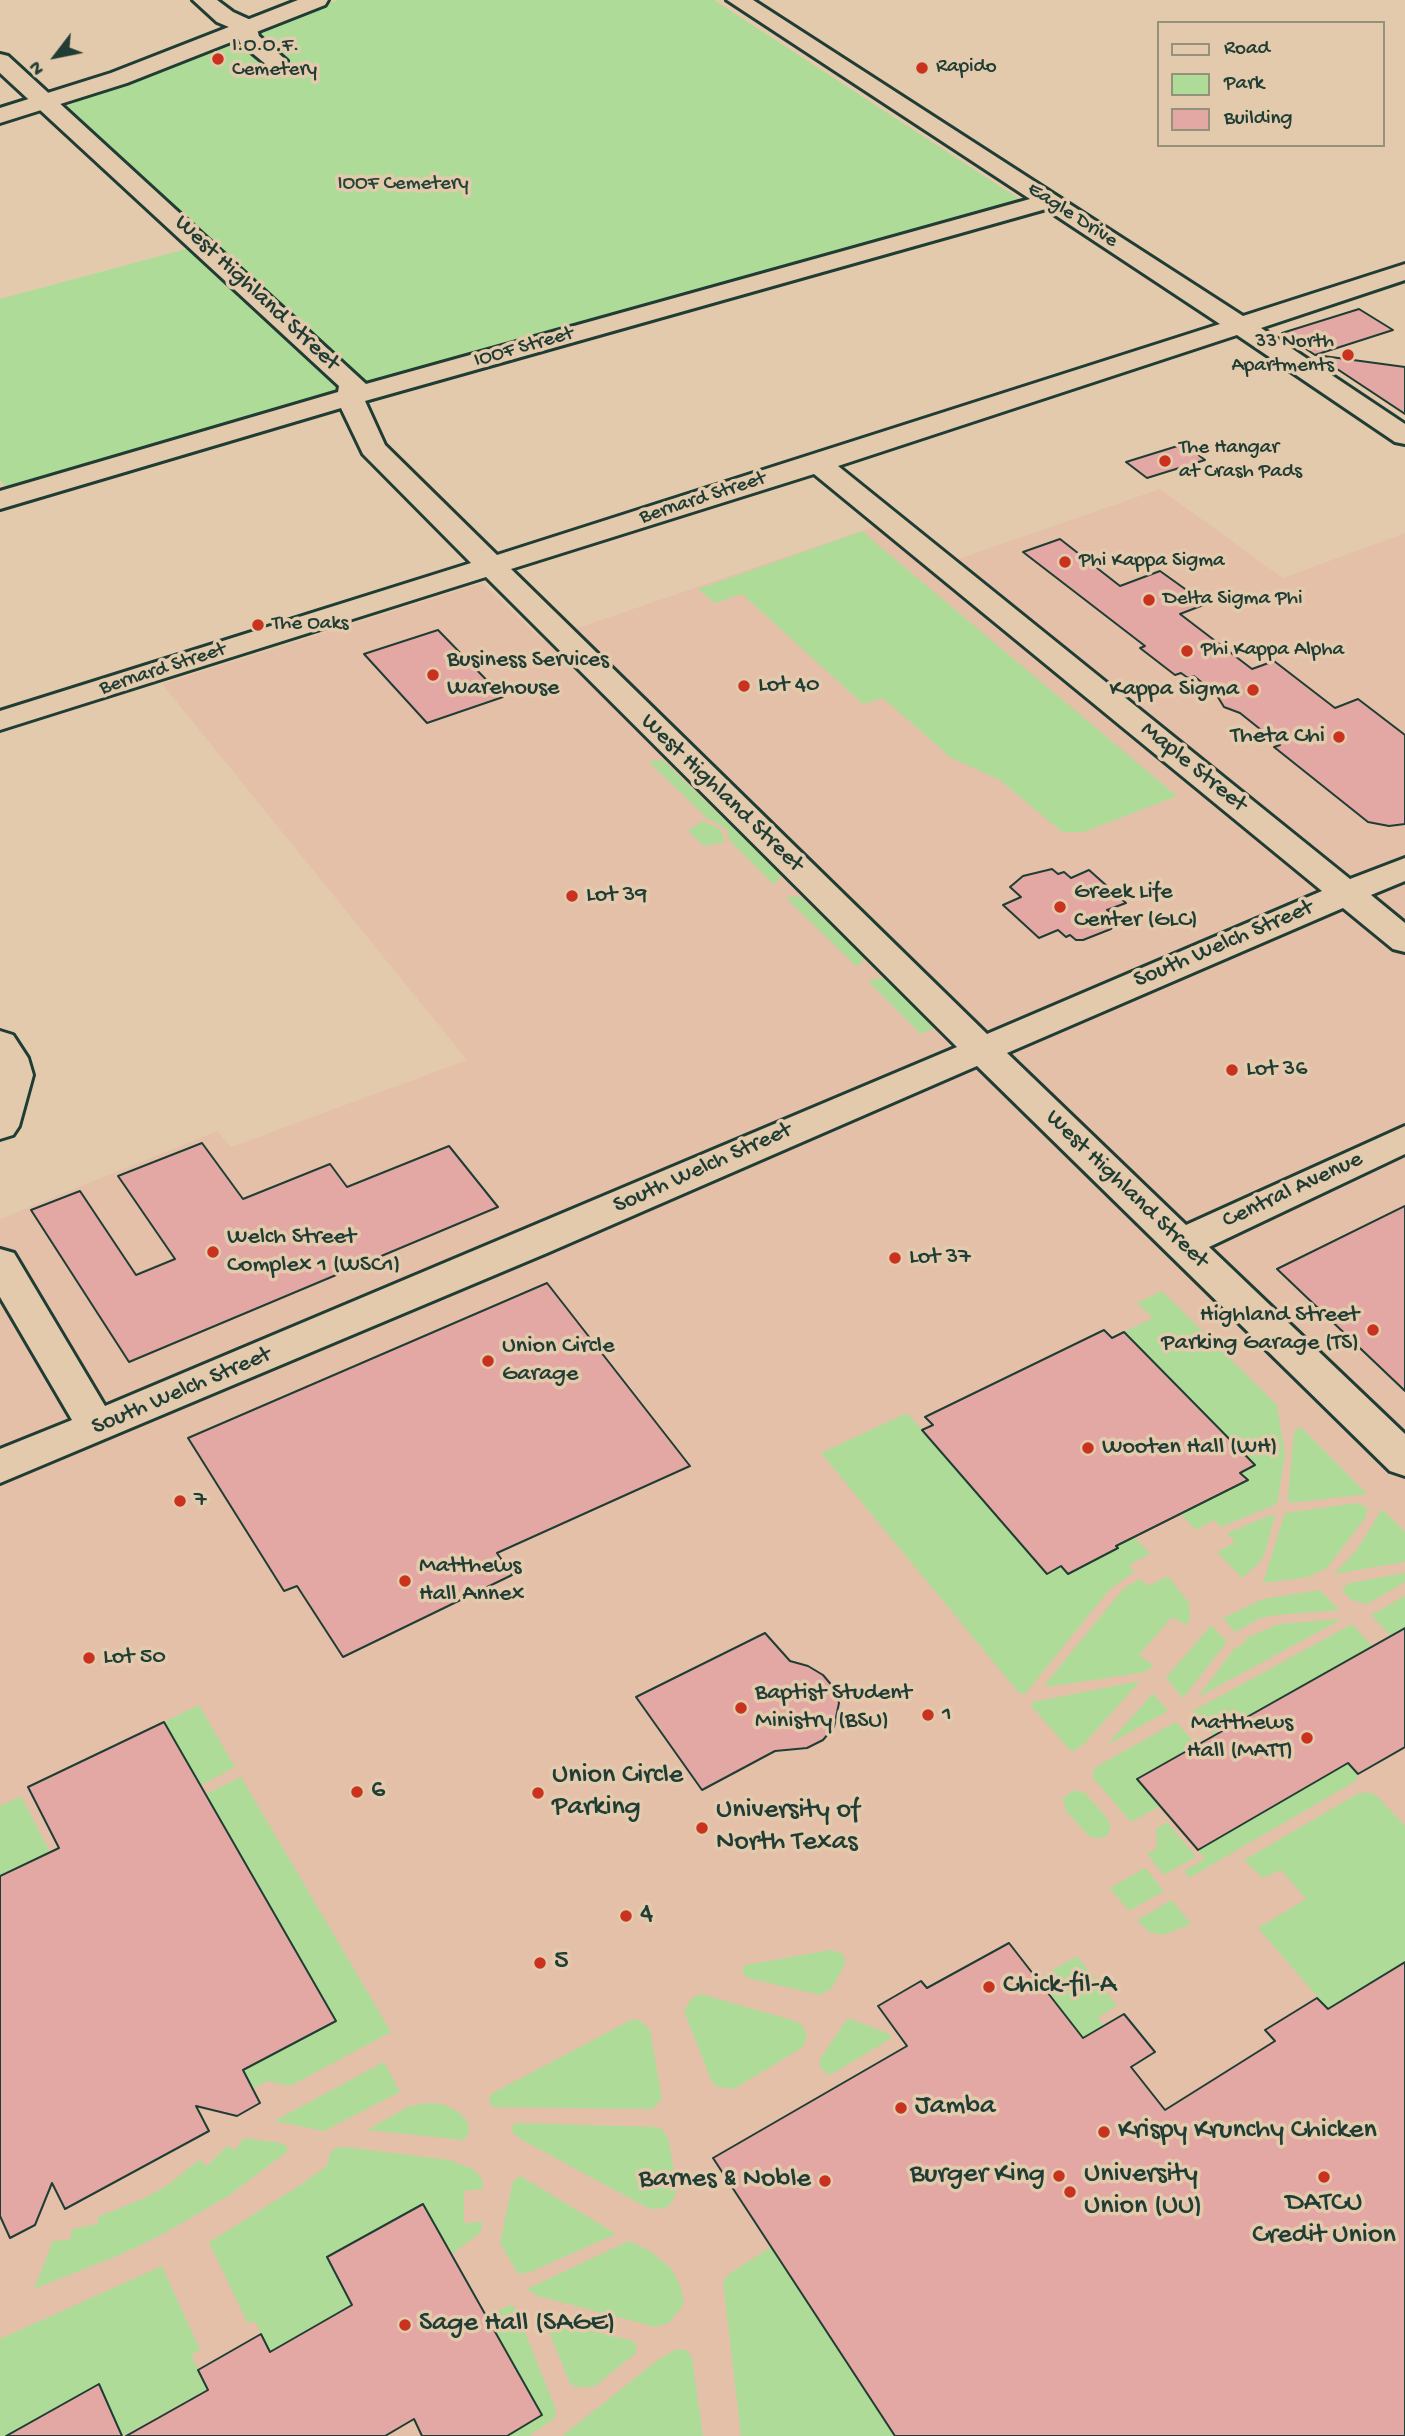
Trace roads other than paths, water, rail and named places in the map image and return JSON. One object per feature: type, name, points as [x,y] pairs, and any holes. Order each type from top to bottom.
[{"type":"street","points":[[204,0],[225,17],[247,27]]},
{"type":"street","points":[[0,116],[112,63],[272,0]]},
{"type":"street","points":[[0,100],[39,96],[247,27],[317,0]]},
{"type":"street","name":"Eagle Drive","points":[[738,0],[1405,436]]},
{"type":"street","points":[[247,27],[248,38],[276,61]]},
{"type":"street","name":"West Highland Street","points":[[0,61],[354,384],[350,397],[373,448],[980,1048],[1405,1460]]},
{"type":"street","name":"IOOF Street","points":[[0,500],[350,397],[1049,201]]},
{"type":"street","name":"Bernard Street","points":[[0,721],[818,463],[1405,272]]},
{"type":"street","name":"Maple Street","points":[[818,463],[1405,941]]},
{"type":"street","name":"South Welch Street","points":[[0,1467],[542,1239],[980,1048],[1405,868]]},
{"type":"street","points":[[0,1043],[10,1058],[15,1075],[0,1126]]},
{"type":"street","name":"Central Avenue","points":[[1182,1243],[1405,1139]]},
{"type":"street","points":[[0,1263],[97,1427]]},
{"type":"place","name":"I.O.O.F. Cemetery","points":[[218,59]]},
{"type":"place","name":"Rapido","points":[[922,68]]},
{"type":"place","name":"33 North Apartments","points":[[1348,355]]},
{"type":"place","name":"The Hangar at Crash Pads","points":[[1165,461]]},
{"type":"place","name":"Phi Kappa Sigma","points":[[1065,562]]},
{"type":"place","name":"Delta Sigma Phi","points":[[1149,600]]},
{"type":"place","name":"The Oaks","points":[[258,625]]},
{"type":"place","name":"Phi Kappa Alpha","points":[[1187,651]]},
{"type":"place","name":"Business Services Warehouse","points":[[433,675]]},
{"type":"place","name":"Lot 40","points":[[744,686]]},
{"type":"place","name":"Kappa Sigma","points":[[1253,690]]},
{"type":"place","name":"Theta Chi","points":[[1339,737]]},
{"type":"place","name":"Lot 39","points":[[572,896]]},
{"type":"place","name":"Greek Life Center (GLC)","points":[[1060,907]]},
{"type":"place","name":"Lot 36","points":[[1232,1070]]},
{"type":"place","name":"Welch Street Complex 1 (WSC1)","points":[[213,1252]]},
{"type":"place","name":"Lot 37","points":[[895,1258]]},
{"type":"place","name":"Highland Street Parking Garage (TS)","points":[[1373,1330]]},
{"type":"place","name":"Union Circle Garage","points":[[488,1361]]},
{"type":"place","name":"Wooten Hall (WH)","points":[[1088,1448]]},
{"type":"place","name":"7","points":[[180,1501]]},
{"type":"place","name":"Matthews Hall Annex","points":[[405,1581]]},
{"type":"place","name":"Lot 50","points":[[89,1658]]},
{"type":"place","name":"Baptist Student Ministry (BSU)","points":[[741,1708]]},
{"type":"place","name":"1","points":[[928,1715]]},
{"type":"place","name":"Matthews Hall (MATT)","points":[[1307,1738]]},
{"type":"place","name":"6","points":[[357,1792]]},
{"type":"place","name":"Union Circle Parking","points":[[538,1793]]},
{"type":"place","name":"University of North Texas","points":[[702,1828]]},
{"type":"place","name":"4","points":[[626,1916]]},
{"type":"place","name":"5","points":[[540,1963]]},
{"type":"place","name":"Chick-fil-A","points":[[989,1987]]},
{"type":"place","name":"Jamba","points":[[901,2108]]},
{"type":"place","name":"Krispy Krunchy Chicken","points":[[1104,2132]]},
{"type":"place","name":"Burger King","points":[[1059,2176]]},
{"type":"place","name":"DATCU Credit Union","points":[[1324,2177]]},
{"type":"place","name":"Barnes & Noble","points":[[825,2181]]},
{"type":"place","name":"University Union (UU)","points":[[1070,2192]]},
{"type":"place","name":"Sage Hall (SAGE)","points":[[405,2325]]},
{"type":"park label","name":"IOOF Cemetery","points":[[403,185]]}]
